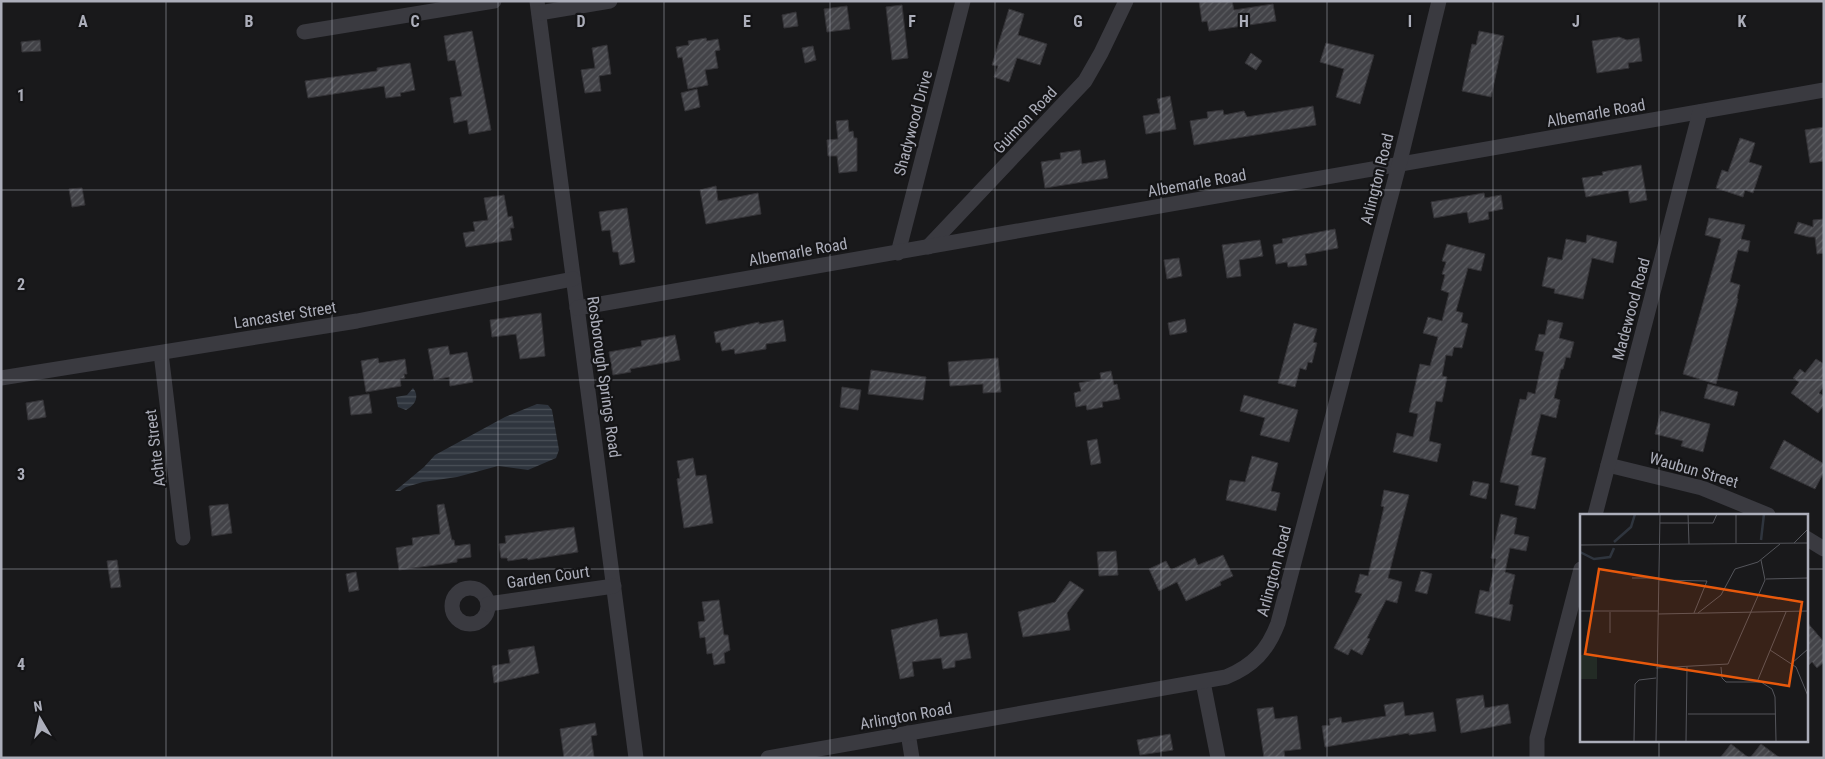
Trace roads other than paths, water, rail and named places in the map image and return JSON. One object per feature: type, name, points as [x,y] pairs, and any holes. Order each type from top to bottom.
[{"type":"street","points":[[304,32],[494,1]]},
{"type":"street","points":[[538,7],[610,1]]},
{"type":"street","name":"Shadywood Drive","points":[[898,253],[963,1]]},
{"type":"street","name":"Guimon Road","points":[[928,247],[1085,81],[1126,1]]},
{"type":"street","name":"Arlington Road","points":[[768,758],[1203,682],[1238,673],[1257,658],[1273,637],[1399,165],[1439,1]]},
{"type":"street","name":"Rosborough Springs Road","points":[[538,7],[636,758]]},
{"type":"street","name":"Albemarle Road","points":[[577,308],[1824,90]]},
{"type":"street","name":"Madewood Road","points":[[1595,514],[1700,112]]},
{"type":"street","name":"Lancaster Street","points":[[1,378],[357,321],[573,279]]},
{"type":"street","name":"Achte Street","points":[[161,353],[183,538]]},
{"type":"street","name":"Waubun Street","points":[[1608,465],[1702,488],[1766,514]]},
{"type":"street","points":[[1808,539],[1823,548]]},
{"type":"street","points":[[1536,758],[1537,738],[1580,572]]},
{"type":"street","name":"Garden Court","points":[[488,604],[614,586]]},
{"type":"street","points":[[1203,682],[1218,758]]},
{"type":"street","points":[[908,733],[912,758]]}]
